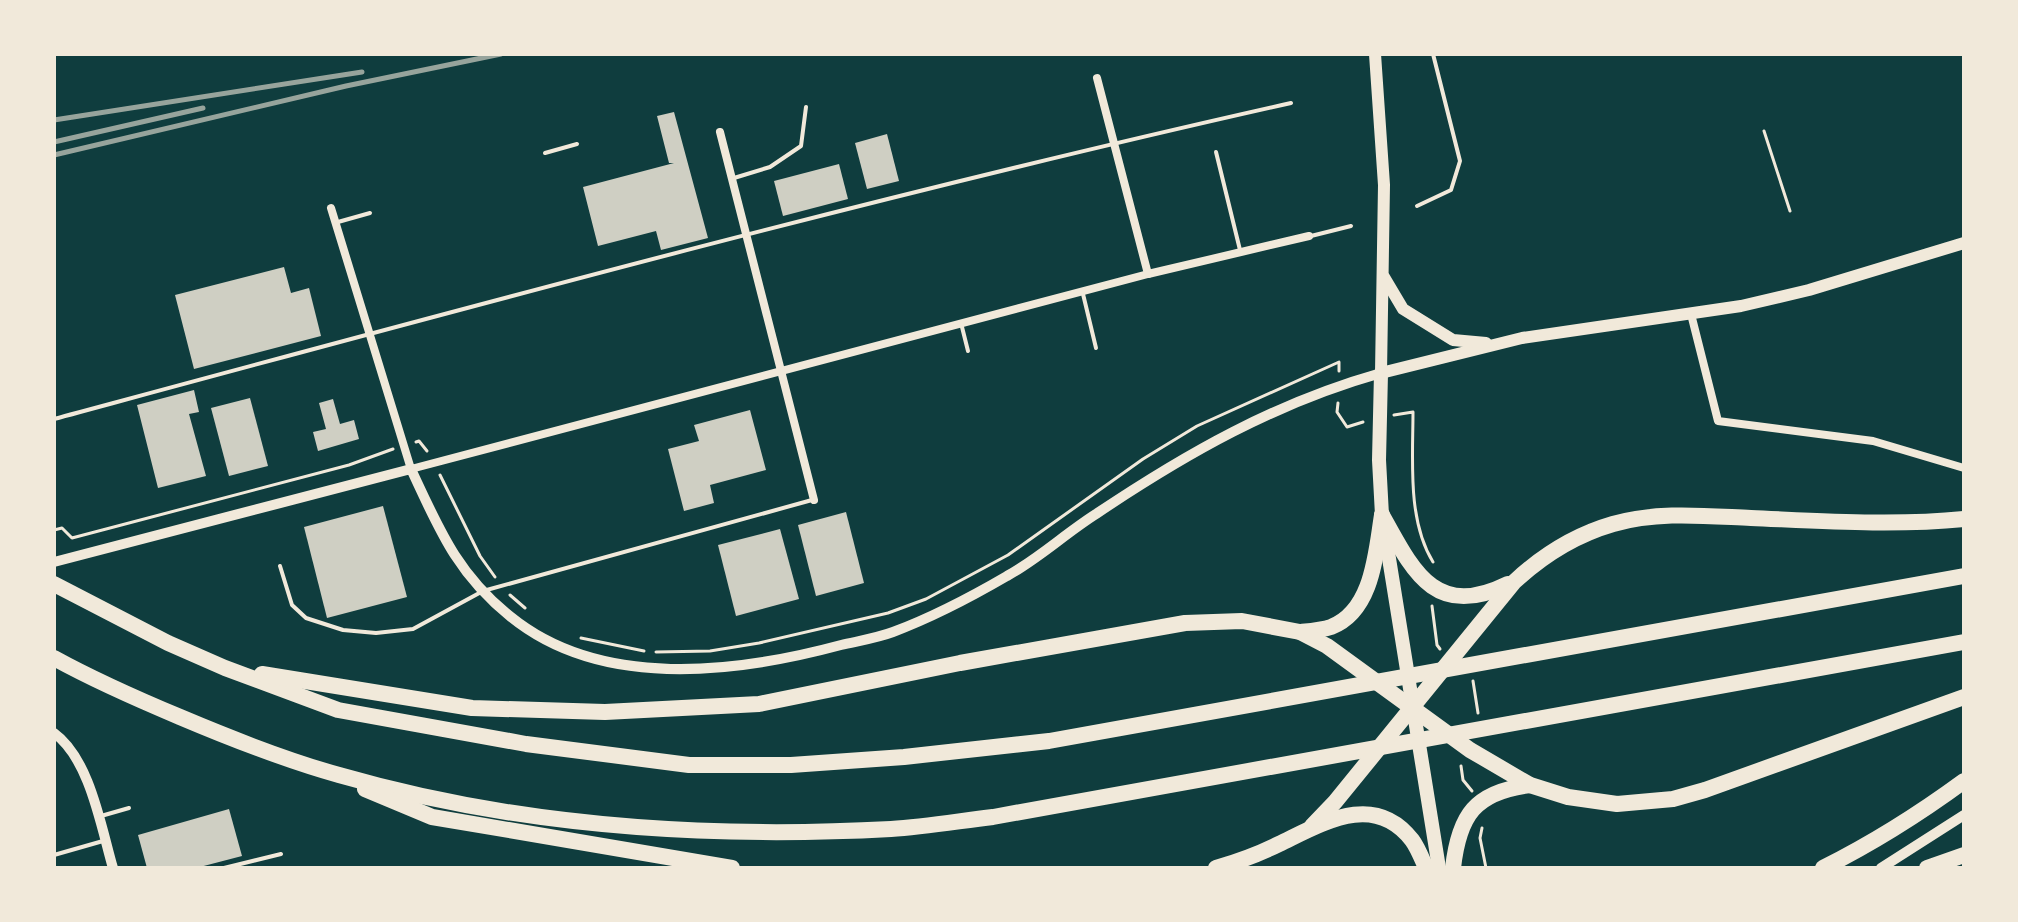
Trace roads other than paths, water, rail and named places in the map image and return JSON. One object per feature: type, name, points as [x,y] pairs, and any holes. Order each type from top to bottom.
[{"type":"highway","points":[[1382,515],[1413,570],[1423,582],[1439,591],[1464,597],[1481,596],[1514,582]]},
{"type":"highway","points":[[1300,632],[1330,627],[1344,620],[1359,605],[1375,557],[1382,515]]},
{"type":"highway","points":[[1312,826],[1335,802],[1514,582],[1570,541],[1613,524],[1641,517],[1672,515],[1874,523],[1964,519]]},
{"type":"highway","points":[[61,589],[225,668],[338,710],[526,744],[689,765],[791,765],[904,757],[1049,741],[1964,576]]},
{"type":"highway","points":[[225,668],[472,708],[605,712],[759,704],[960,663],[1185,623],[1242,621],[1300,632],[1327,646],[1470,750],[1530,785],[1591,802],[1645,803],[1673,799],[1964,697]]},
{"type":"highway","points":[[54,658],[132,696],[246,744],[339,775],[470,807],[693,833],[894,829],[993,817],[1964,642]]},
{"type":"highway","points":[[339,775],[383,798],[432,817],[732,868]]},
{"type":"highway","points":[[1823,868],[1864,848],[1918,815],[1964,781]]},
{"type":"highway","points":[[1453,868],[1461,827],[1471,809],[1492,793],[1530,785]]},
{"type":"highway","points":[[1216,868],[1263,851],[1312,826],[1357,813],[1391,821],[1413,841],[1426,868]]},
{"type":"highway","points":[[1927,868],[1964,856]]},
{"type":"main road","points":[[1375,54],[1382,132],[1384,247],[1379,418],[1382,515],[1439,868]]},
{"type":"main road","points":[[1381,373],[1522,338],[1741,306],[1809,290],[1964,243]]},
{"type":"main road","points":[[1384,277],[1403,309],[1453,340],[1496,344]]},
{"type":"street","points":[[1097,78],[1148,274]]},
{"type":"street","points":[[720,132],[814,500]]},
{"type":"street","points":[[331,208],[411,469],[448,547],[483,591],[512,618],[553,644],[592,658],[641,668],[704,669],[784,660],[893,632],[1011,574],[1072,529],[1171,464],[1247,423],[1339,385],[1381,373]]},
{"type":"street","points":[[55,559],[411,469],[1148,274],[1309,236]]},
{"type":"street","points":[[1691,314],[1718,421],[1873,441],[1964,468]]},
{"type":"street","points":[[54,733],[74,753],[113,868]]},
{"type":"street","points":[[1881,868],[1964,815]]},
{"type":"lane","points":[[1417,206],[1451,190],[1460,161],[1433,54]]},
{"type":"lane","points":[[54,419],[746,235],[1114,143],[1291,103]]},
{"type":"lane","points":[[732,178],[770,167],[801,146],[806,107]]},
{"type":"lane","points":[[545,153],[577,144]]},
{"type":"lane","points":[[1216,152],[1241,252]]},
{"type":"lane","points":[[335,223],[370,213]]},
{"type":"lane","points":[[1309,236],[1351,226]]},
{"type":"lane","points":[[1082,291],[1096,348]]},
{"type":"lane","points":[[961,323],[968,351]]},
{"type":"lane","points":[[280,566],[292,605],[306,618],[343,630],[376,633],[413,629],[483,591],[814,500]]},
{"type":"lane","points":[[98,817],[129,808]]},
{"type":"lane","points":[[54,855],[105,840]]},
{"type":"lane","points":[[224,868],[281,854]]},
{"type":"railway","points":[[54,155],[346,86],[501,54]]},
{"type":"railway","points":[[54,120],[362,72]]},
{"type":"railway","points":[[54,142],[203,108]]}]
